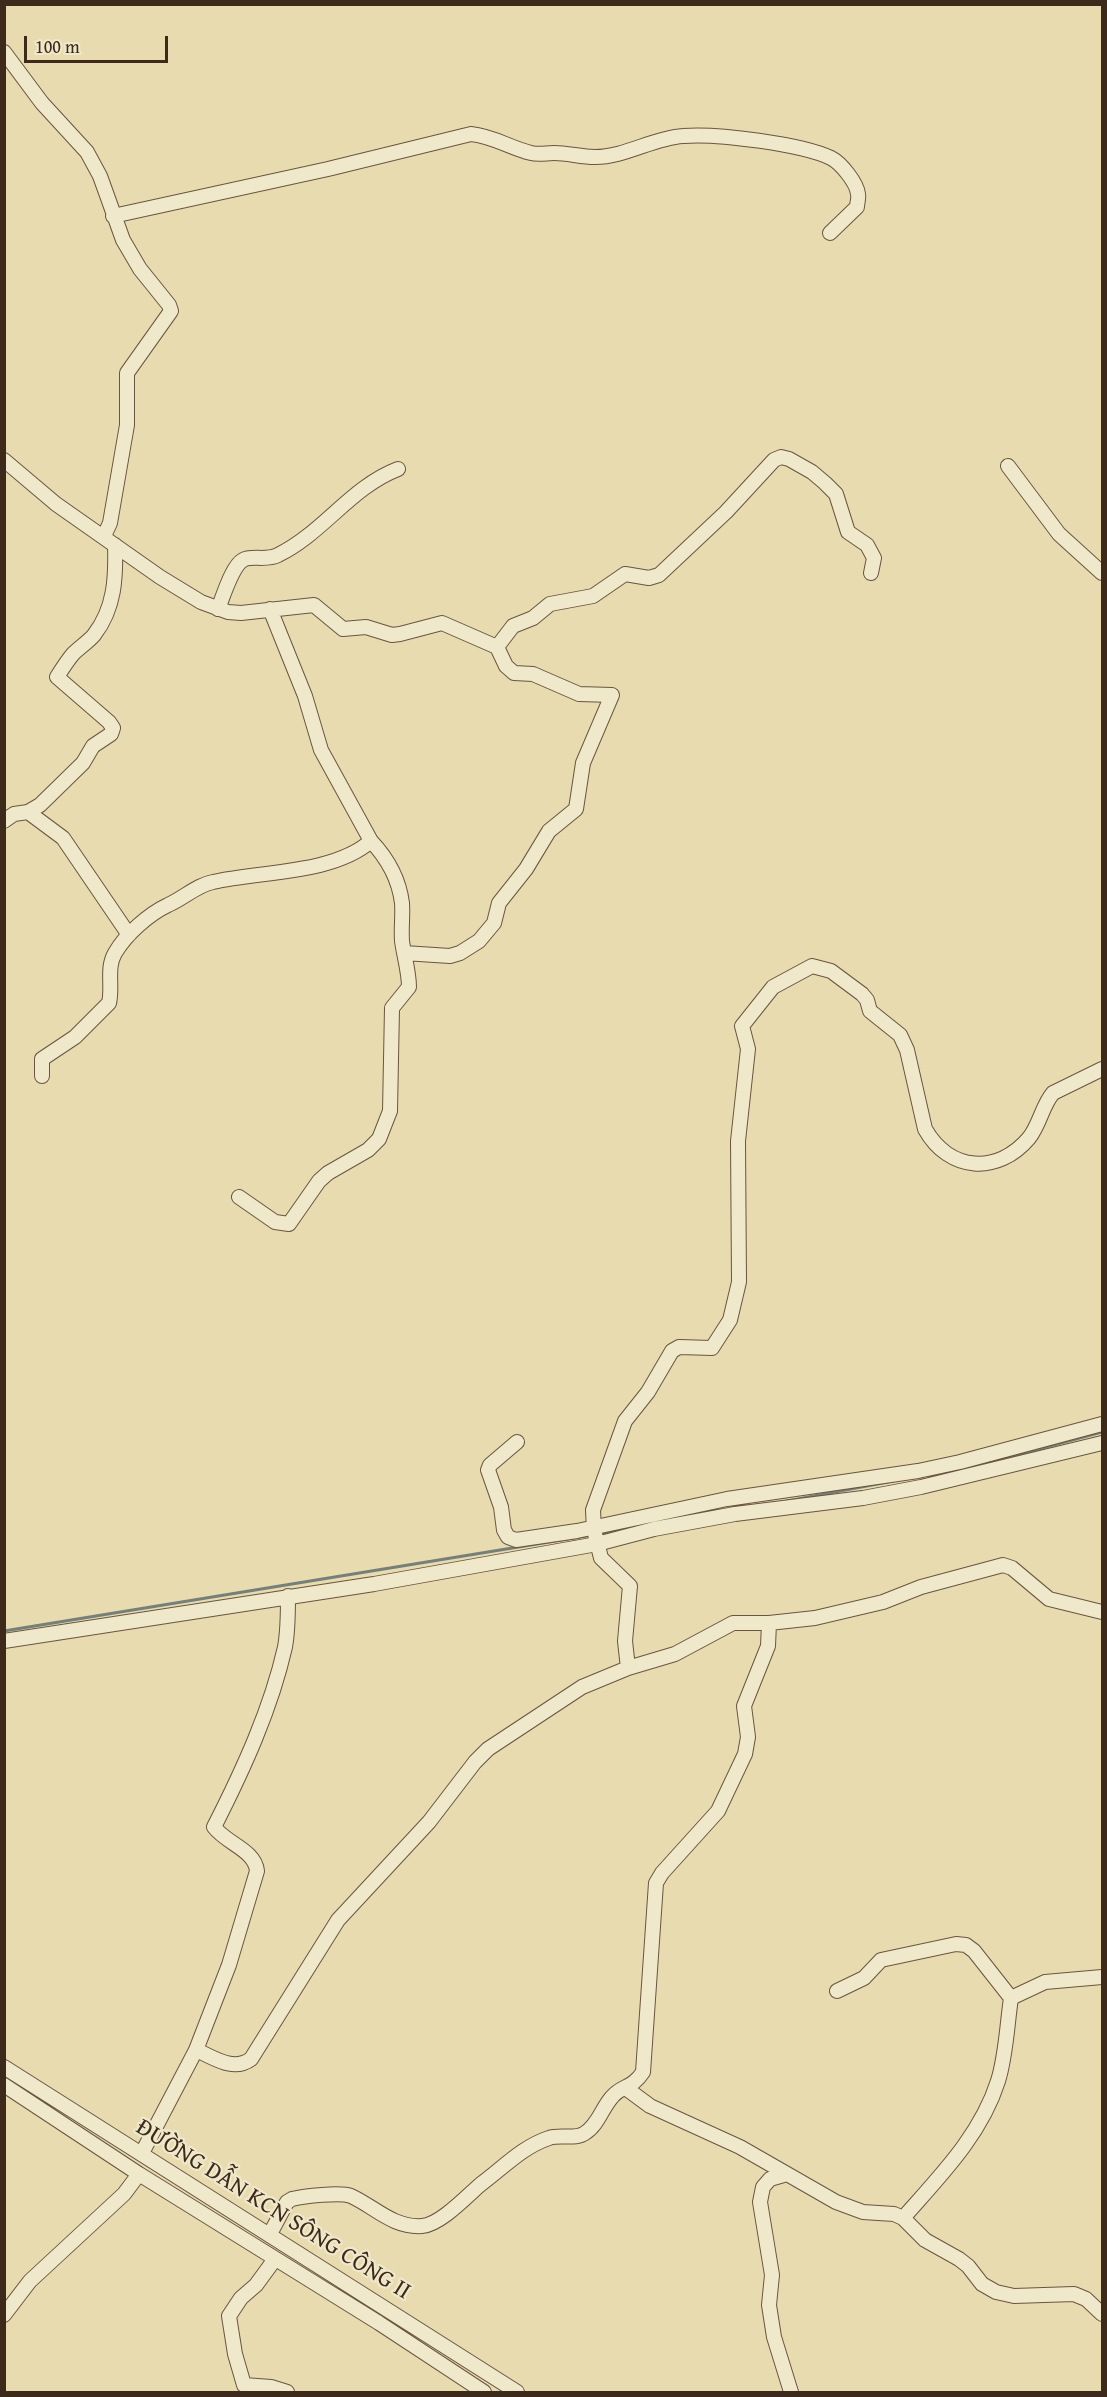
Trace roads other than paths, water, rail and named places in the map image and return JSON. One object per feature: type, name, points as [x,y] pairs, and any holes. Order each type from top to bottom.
[{"type":"street","points":[[4,52],[36,95],[87,152],[100,176],[123,240],[135,262],[169,305],[171,311],[127,373],[129,405],[127,425],[110,523],[109,540],[114,591],[101,624],[91,638],[71,657],[57,677],[109,722],[112,728],[111,734],[93,746],[83,763],[40,805],[28,812],[14,814],[4,820]]},
{"type":"street","points":[[113,216],[328,169],[471,134],[488,136],[535,154],[553,153],[596,157],[626,152],[666,138],[685,136],[763,142],[833,158],[858,193],[857,207],[830,233]]},
{"type":"street","points":[[497,647],[513,626],[533,618],[554,602],[593,597],[625,574],[649,578],[659,575],[726,512],[774,460],[781,457],[812,472],[836,494],[848,532],[867,545],[874,558],[872,573]]},
{"type":"street","points":[[4,460],[56,504],[160,577],[201,602],[218,609],[241,613],[314,605],[342,629],[366,627],[393,634],[442,623],[497,647],[506,666],[514,673],[533,674],[579,694],[610,694],[613,696],[583,763],[576,808],[549,831],[526,868],[499,903],[490,930],[470,948],[450,956],[404,953]]},
{"type":"street","points":[[1008,466],[1059,534],[1102,573]]},
{"type":"street","points":[[218,609],[231,577],[241,561],[245,558],[267,559],[278,556],[304,540],[367,486],[398,469]]},
{"type":"street","points":[[239,1197],[275,1222],[289,1224],[319,1181],[328,1173],[368,1150],[379,1139],[390,1111],[392,1008],[409,987],[404,953],[402,903],[398,885],[392,869],[371,841],[321,750],[305,696],[270,609]]},
{"type":"street","points":[[28,812],[63,838],[129,935]]},
{"type":"street","points":[[42,1076],[42,1059],[75,1037],[109,1003],[112,960],[129,935],[162,907],[206,884],[328,864],[358,852],[371,841]]},
{"type":"street","points":[[628,1668],[625,1641],[630,1586],[605,1563],[595,1534],[594,1502],[629,1414],[648,1392],[672,1351],[679,1347],[712,1348],[730,1320],[739,1274],[736,1215],[738,1141],[748,1049],[742,1026],[768,992],[808,966],[831,971],[865,996],[870,1011],[900,1035],[907,1050],[926,1129],[941,1151],[954,1159],[968,1163],[984,1163],[999,1159],[1014,1151],[1036,1129],[1048,1099],[1053,1093],[1102,1069]]},
{"type":"street","points":[[4,1641],[374,1584],[595,1534],[727,1499],[918,1471],[993,1454],[1102,1424]]},
{"type":"street","points":[[1086,1428],[1086,1447]]},
{"type":"street","points":[[517,1442],[490,1465],[488,1470],[501,1508],[504,1530],[508,1537],[516,1540],[577,1531],[595,1534],[654,1529],[735,1514],[863,1498],[921,1487],[1102,1443]]},
{"type":"street","points":[[196,2050],[231,2065],[242,2065],[251,2059],[338,1920],[429,1822],[475,1762],[488,1749],[582,1687],[628,1668],[675,1654],[733,1623],[805,1620],[883,1602],[921,1587],[1003,1565],[1012,1568],[1049,1599],[1102,1612]]},
{"type":"street","points":[[142,2153],[196,2050],[229,1965],[257,1871],[256,1862],[251,1856],[220,1835],[214,1827],[231,1794],[270,1699],[285,1646],[288,1596]]},
{"type":"street","points":[[270,2234],[287,2202],[292,2199],[337,2194],[352,2197],[388,2219],[400,2223],[420,2226],[429,2224],[451,2210],[517,2154],[552,2137],[582,2136],[591,2128],[611,2097],[638,2080],[643,2072],[656,1883],[662,1873],[718,1811],[745,1754],[748,1737],[744,1706],[768,1646],[769,1623]]},
{"type":"street","points":[[837,1991],[864,1977],[881,1960],[956,1944],[966,1945],[974,1951],[1011,1998],[999,2079],[988,2106],[961,2150],[903,2218]]},
{"type":"street","points":[[1011,1998],[1045,1982],[1102,1977]]},
{"type":"street","name":"ĐƯỜNG DẪN KCN SÔNG CÔNG II","points":[[4,2067],[517,2392]]},
{"type":"street","name":"ĐƯỜNG DẪN KCN SÔNG CÔNG II","points":[[4,2085],[139,2174],[379,2323],[484,2392]]},
{"type":"street","points":[[627,2089],[659,2111],[740,2147],[836,2202],[863,2212],[894,2214],[903,2218],[925,2240],[959,2259],[982,2284],[996,2292],[1014,2296],[1074,2294],[1086,2300],[1102,2314]]},
{"type":"street","points":[[4,2314],[30,2281],[124,2194],[139,2174]]},
{"type":"street","points":[[787,2174],[770,2179],[763,2187],[760,2202],[772,2275],[769,2305],[774,2337],[791,2392]]},
{"type":"street","points":[[275,2259],[256,2285],[240,2298],[229,2316],[235,2354],[244,2385],[271,2387],[287,2392]]},
{"type":"waterway","points":[[944,1472],[1102,1432]]},
{"type":"waterway","points":[[782,1502],[893,1481]]},
{"type":"waterway","points":[[599,1534],[628,1529]]},
{"type":"waterway","points":[[4,1631],[592,1535]]}]
